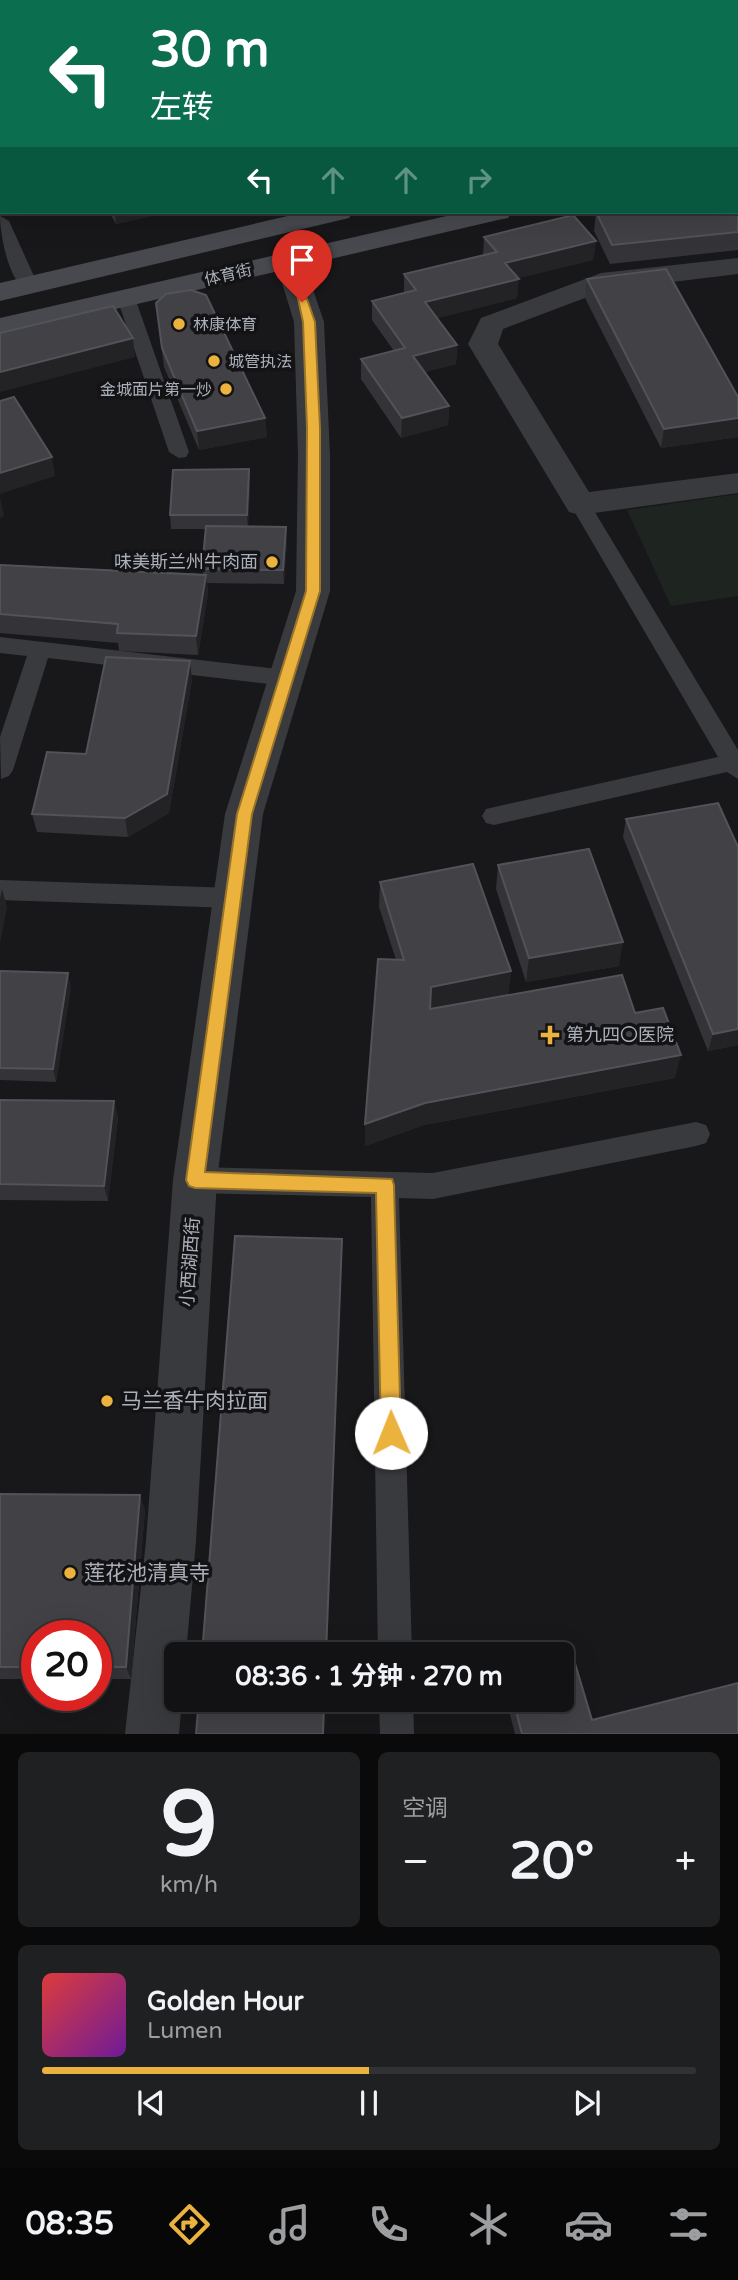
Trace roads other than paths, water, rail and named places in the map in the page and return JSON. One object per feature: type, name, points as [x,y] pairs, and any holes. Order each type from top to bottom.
[{"type":"street","name":"体育街","points":[[0,292],[331,214]]},
{"type":"street","name":"体育街","points":[[0,327],[489,214]]},
{"type":"street","name":"小西湖西街","points":[[152,1734],[171,1541],[195,1180],[244,814],[313,591],[314,468],[309,322],[289,260]]},
{"type":"street","points":[[738,266],[601,282],[491,324],[483,344],[580,504],[738,483]]},
{"type":"lane","points":[[0,222],[29,285]]},
{"type":"lane","points":[[126,298],[179,452]]},
{"type":"lane","points":[[494,816],[737,764],[580,504]]},
{"type":"lane","points":[[0,645],[285,678]]},
{"type":"lane","points":[[1,770],[40,649]]},
{"type":"lane","points":[[0,890],[233,898]]},
{"type":"lane","points":[[195,1180],[433,1186],[696,1133]]},
{"type":"lane","points":[[385,1185],[395,1642]]},
{"type":"lane","points":[[396,1712],[397,1734]]},
{"type":"place","name":"林康体育","points":[[179,324]]},
{"type":"place","name":"城管执法","points":[[214,361]]},
{"type":"place","name":"金城面片第一炒","points":[[226,389]]},
{"type":"place","name":"味美斯兰州牛肉面","points":[[272,562]]},
{"type":"place","name":"第九四〇医院","points":[[550,1035]]},
{"type":"place","name":"马兰香牛肉拉面","points":[[107,1401]]},
{"type":"place","name":"莲花池清真寺","points":[[70,1573]]}]
